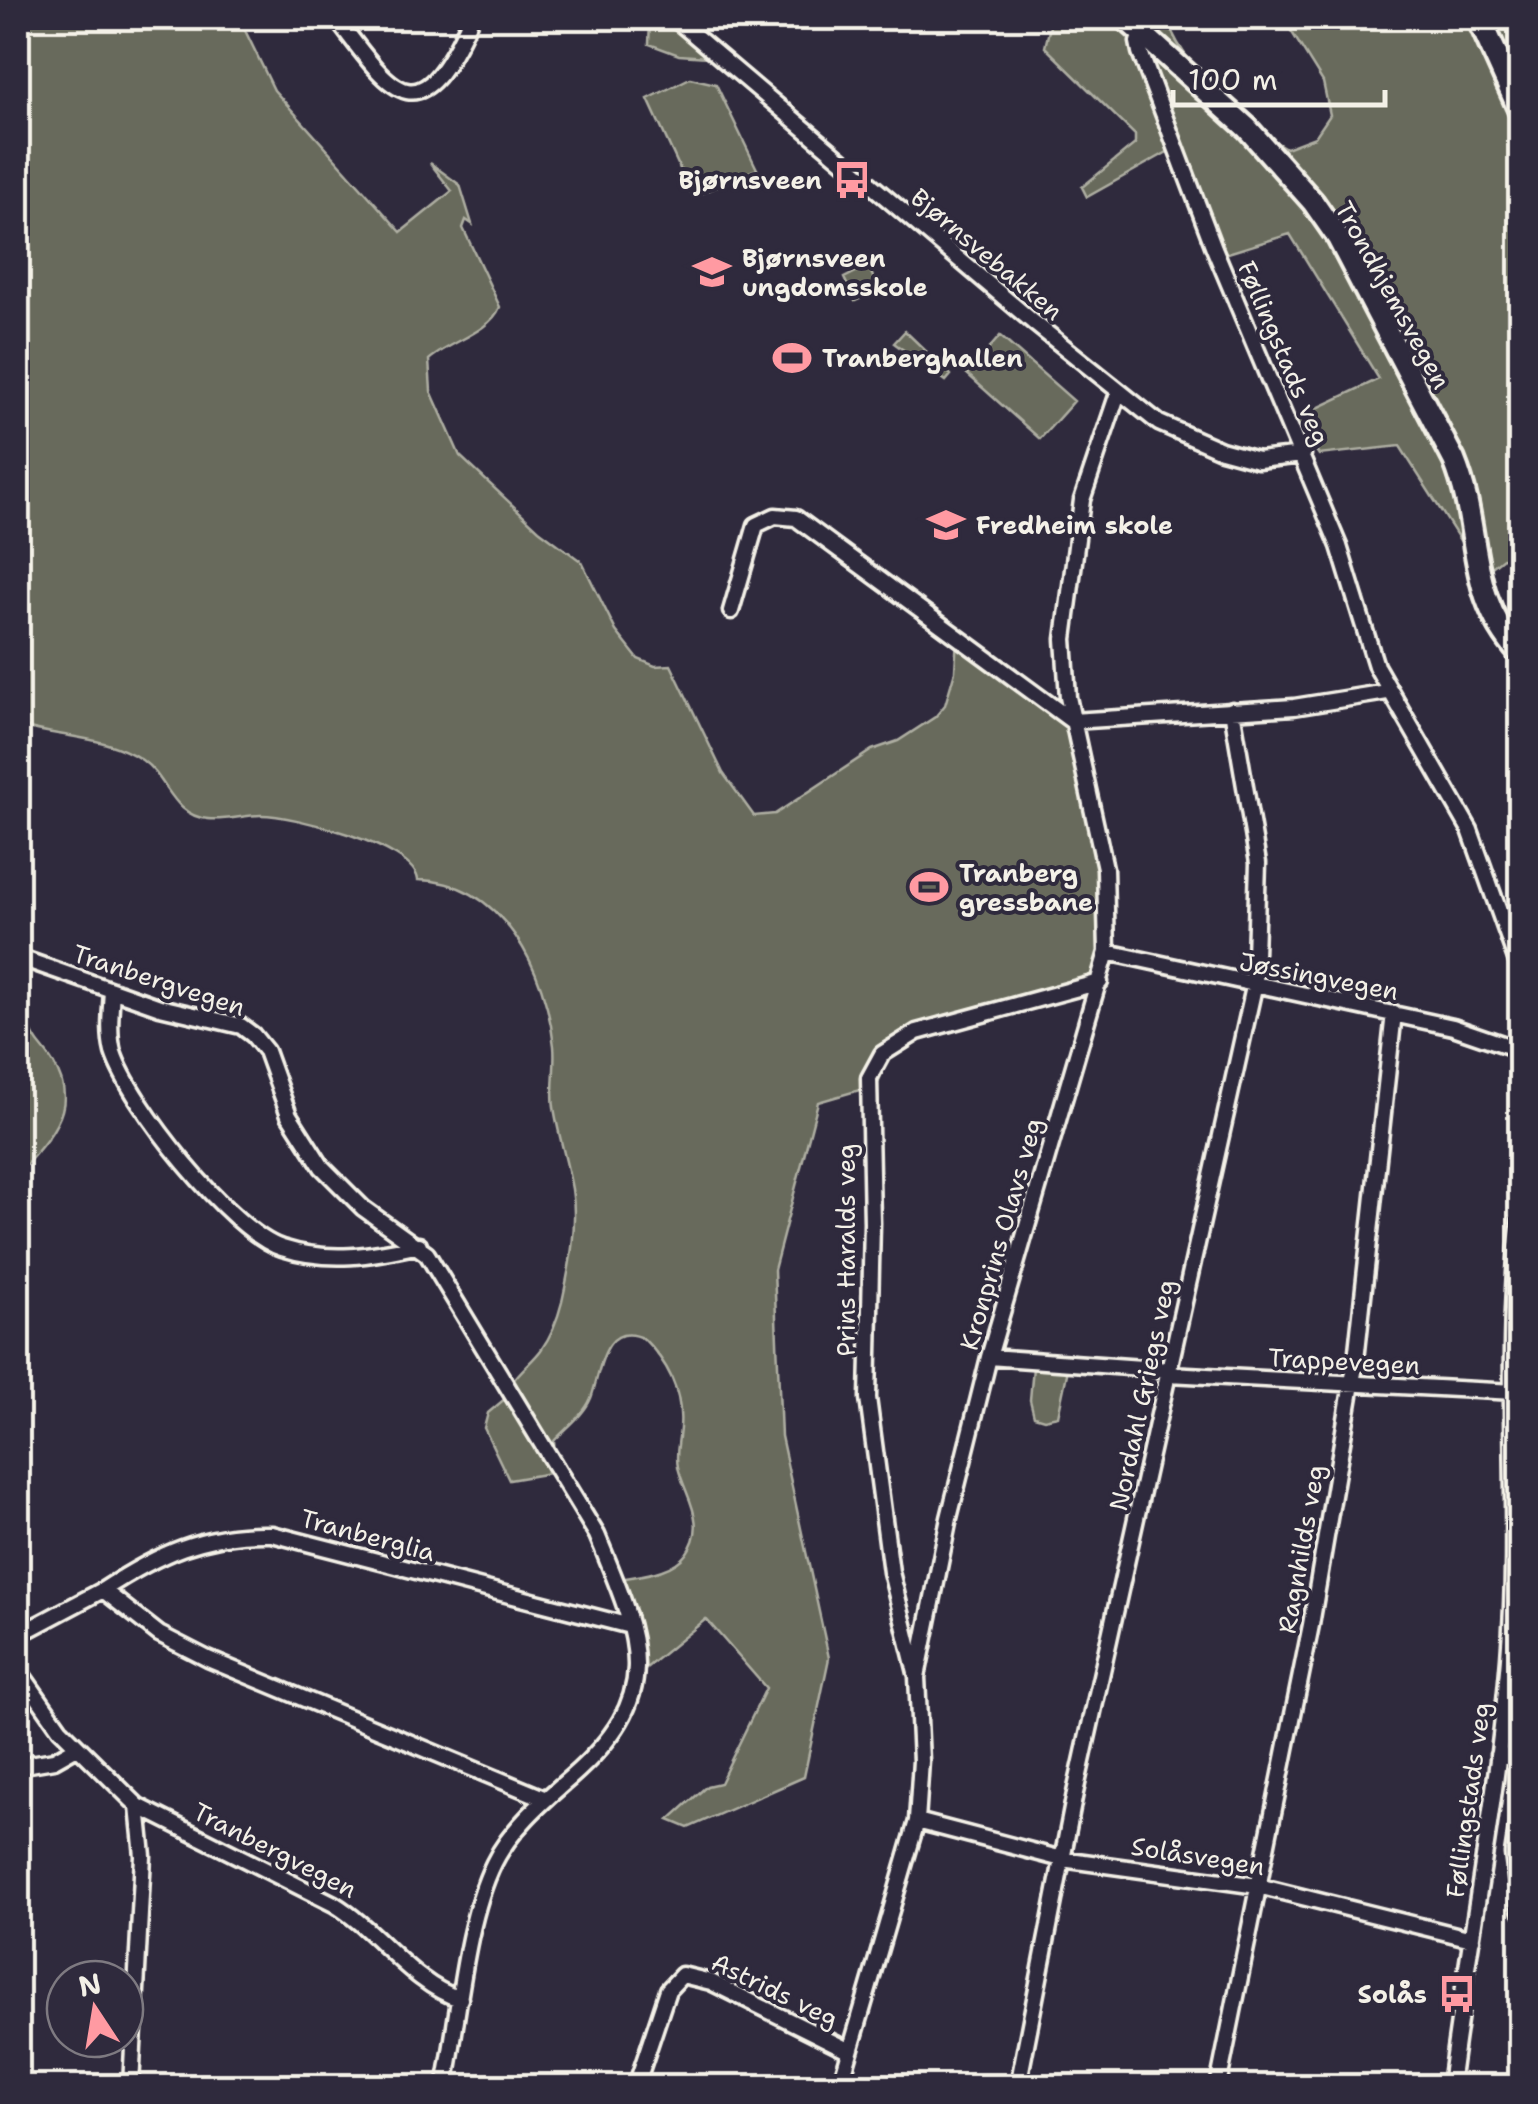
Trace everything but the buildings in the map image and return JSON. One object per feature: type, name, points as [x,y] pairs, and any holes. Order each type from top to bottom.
[{"type":"highway","points":[[1479,18],[1520,109]]},
{"type":"main road","name":"Trondhjemsvegen","points":[[1125,18],[1288,171],[1338,238],[1454,460],[1466,494],[1480,590],[1489,613],[1520,654]]},
{"type":"street","points":[[336,18],[380,78],[401,91],[420,93],[436,84],[471,18]]},
{"type":"street","name":"Bjørnsvebakken","points":[[674,18],[1118,393],[1182,435],[1221,450],[1273,461],[1303,455]]},
{"type":"street","name":"Føllingstads veg","points":[[1144,36],[1138,42],[1140,52],[1186,177],[1303,455],[1388,692],[1470,830],[1520,970]]},
{"type":"street","name":"Kronprins Olavs veg","points":[[840,2086],[917,1821],[921,1761],[917,1676],[949,1518],[989,1358],[1107,952],[1109,914],[1103,852],[1072,721],[1064,639],[1072,548],[1082,500],[1118,393]]},
{"type":"street","points":[[731,612],[756,525],[775,516],[796,518],[1072,721],[1294,706],[1388,692]]},
{"type":"street","name":"Nordahl Griegs veg","points":[[1018,2086],[1062,1858],[1254,988],[1258,864],[1232,710]]},
{"type":"street","name":"Jøssingvegen","points":[[1107,952],[1254,988],[1462,1029],[1520,1050]]},
{"type":"street","name":"Tranbergvegen","points":[[18,956],[112,990],[241,1026],[266,1051],[289,1115],[322,1166],[363,1208],[419,1245]]},
{"type":"street","name":"Prins Haralds veg","points":[[917,1676],[907,1651],[891,1572],[868,1398],[872,1224],[869,1078],[882,1054],[917,1032],[1100,982]]},
{"type":"street","points":[[112,990],[114,1054],[182,1162],[240,1220],[279,1247],[327,1256],[363,1258],[419,1245],[477,1331],[597,1534],[636,1643],[632,1703],[610,1741],[546,1798],[494,1861],[460,2000],[446,2086]]},
{"type":"street","name":"Ragnhilds veg","points":[[1218,2086],[1312,1624],[1352,1383],[1394,1014]]},
{"type":"street","name":"Føllingstads veg","points":[[1450,2086],[1498,1755],[1514,1580],[1518,1453],[1514,1302],[1520,1219]]},
{"type":"street","name":"Trappevegen","points":[[989,1358],[1515,1392]]},
{"type":"street","name":"Tranberglia","points":[[18,1635],[189,1542],[236,1533],[272,1534],[630,1626]]},
{"type":"street","points":[[103,1590],[159,1634],[208,1659],[546,1798]]},
{"type":"street","name":"Tranbergvegen","points":[[18,1669],[77,1747],[138,1806],[358,1918],[441,1994],[460,2000]]},
{"type":"street","points":[[18,1766],[54,1760],[77,1747]]},
{"type":"street","points":[[1498,1755],[1520,1759]]},
{"type":"street","points":[[132,2086],[143,1856],[138,1806]]},
{"type":"street","points":[[1520,1808],[1513,1854],[1520,1910]]},
{"type":"street","name":"Solåsvegen","points":[[917,1821],[1062,1858],[1258,1886],[1472,1940]]},
{"type":"street","name":"Astrids veg","points":[[636,2086],[668,1990],[682,1975],[710,1982],[850,2051]]},
{"type":"green space","points":[[18,18],[239,18],[274,90],[401,232],[452,191],[430,163],[460,185],[472,224],[466,220],[463,228],[500,307],[488,323],[429,360],[431,391],[460,456],[539,530],[582,562],[616,631],[638,659],[655,666],[671,665],[723,773],[754,816],[775,814],[872,750],[898,741],[935,717],[945,705],[955,671],[957,636],[1062,711],[1098,837],[1111,949],[1079,989],[894,1045],[877,1085],[818,1102],[774,1270],[781,1436],[829,1658],[804,1777],[688,1828],[669,1820],[707,1786],[720,1783],[766,1688],[706,1619],[645,1669],[629,1666],[615,1580],[672,1566],[686,1554],[695,1532],[693,1510],[677,1462],[679,1403],[667,1368],[644,1339],[619,1336],[611,1343],[588,1404],[554,1441],[556,1472],[509,1480],[484,1428],[488,1413],[506,1398],[510,1385],[551,1333],[562,1302],[574,1231],[572,1189],[554,1107],[549,1017],[530,961],[515,935],[474,896],[448,884],[418,880],[411,867],[375,844],[277,816],[196,816],[178,804],[151,768],[128,752],[97,741],[18,725]]},
{"type":"green space","points":[[664,18],[709,54],[707,57],[679,55],[649,44],[650,23]]},
{"type":"green space","points":[[1052,18],[1168,18],[1173,34],[1198,72],[1254,126],[1286,148],[1315,137],[1330,115],[1323,82],[1283,18],[1520,18],[1520,560],[1503,558],[1482,575],[1400,446],[1319,455],[1294,419],[1379,379],[1290,234],[1215,257],[1171,150],[1087,197],[1082,187],[1135,144],[1135,135],[1045,47]]},
{"type":"green space","points":[[690,78],[716,84],[757,169],[693,197],[648,99]]},
{"type":"green space","points":[[868,266],[879,290],[855,301],[844,278]]},
{"type":"green space","points":[[905,331],[951,375],[946,381],[894,343]]},
{"type":"green space","points":[[1000,336],[1074,401],[1040,439],[967,374]]},
{"type":"green space","points":[[18,1014],[54,1064],[64,1098],[54,1128],[18,1174]]},
{"type":"green space","points":[[1033,1367],[1068,1369],[1058,1416],[1034,1416],[1030,1400]]},
{"type":"place","name":"Bjørnsveen","points":[[852,180]]},
{"type":"place","name":"Bjørnsveen ungdomsskole","points":[[712,272]]},
{"type":"place","name":"Tranberghallen","points":[[792,358]]},
{"type":"place","name":"Fredheim skole","points":[[946,525]]},
{"type":"place","name":"Tranberg gressbane","points":[[929,887]]},
{"type":"place","name":"Solås","points":[[1457,1994]]}]
